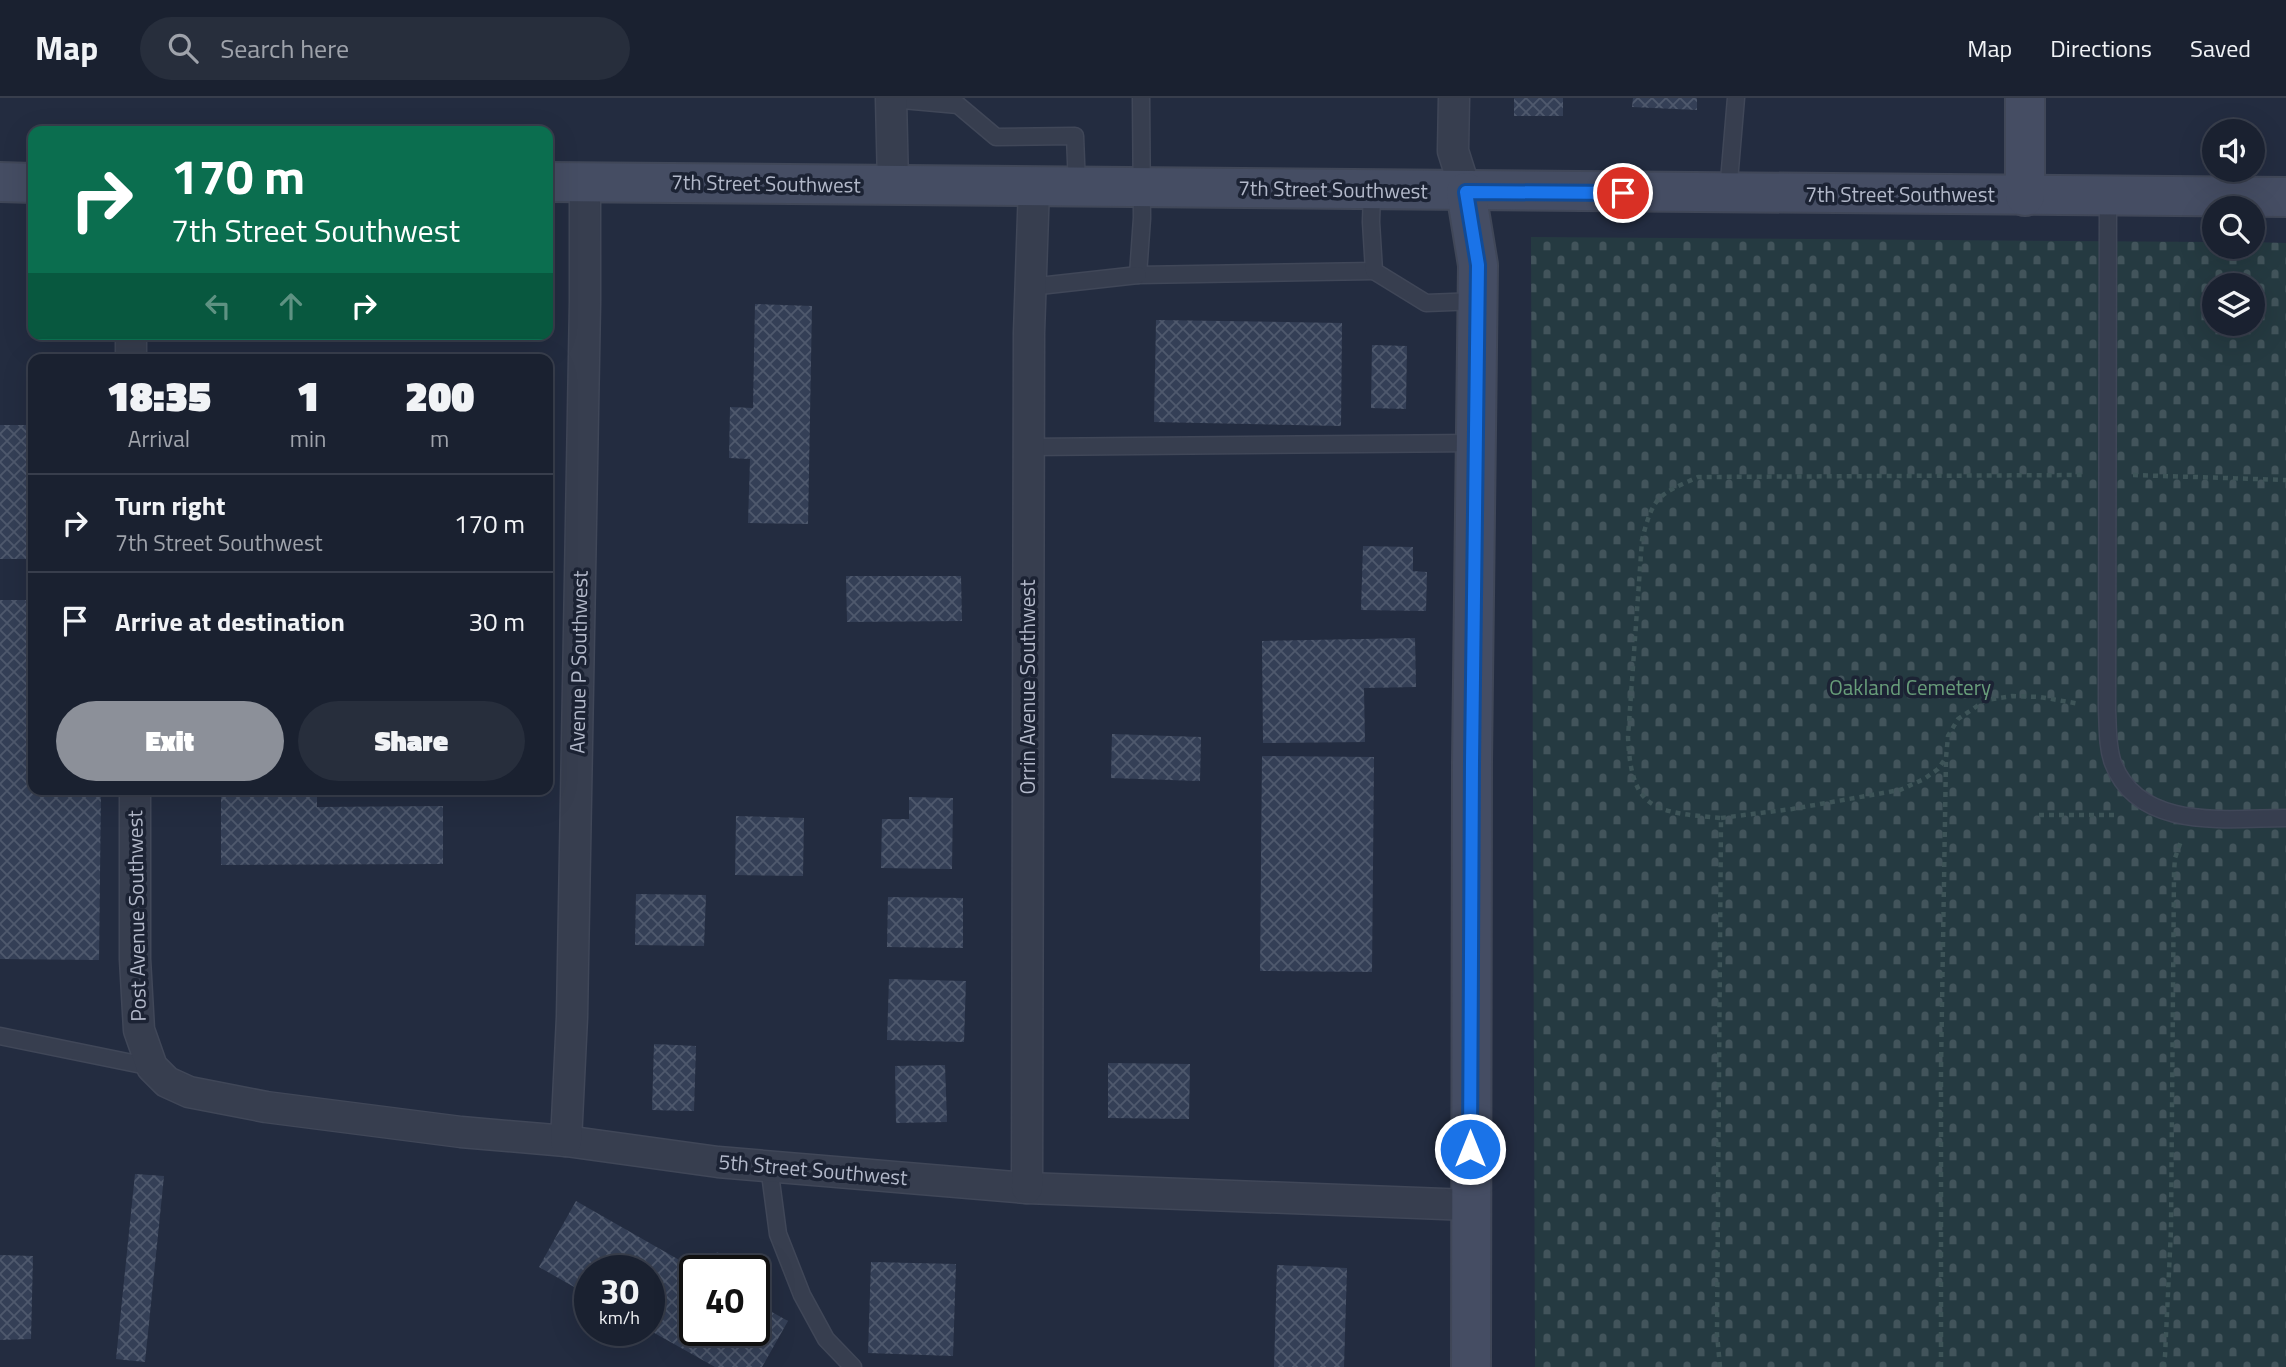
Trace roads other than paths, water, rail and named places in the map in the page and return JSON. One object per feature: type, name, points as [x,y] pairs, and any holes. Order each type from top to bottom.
[{"type":"street","points":[[891,98],[893,185]]},
{"type":"street","points":[[1454,98],[1453,151],[1466,192],[1478,265],[1471,1367]]},
{"type":"street","points":[[2025,98],[2025,196]]},
{"type":"street","name":"7th Street Southwest","points":[[553,182],[2286,197]]},
{"type":"street","name":"Avenue P Southwest","points":[[566,1141],[572,1017],[585,330],[585,182]]},
{"type":"street","points":[[0,183],[28,183]]},
{"type":"street","name":"Orrin Avenue Southwest","points":[[1027,1188],[1030,287],[1034,186]]},
{"type":"street","name":"Post Avenue Southwest","points":[[135,795],[135,959],[139,1030],[158,1072]]},
{"type":"street","name":"5th Street Southwest","points":[[158,1072],[167,1082],[189,1092],[266,1108],[461,1132],[566,1141],[718,1162],[1027,1188],[1470,1205]]},
{"type":"lane","points":[[891,98],[943,101],[958,105],[996,137],[1075,136],[1077,187]]},
{"type":"lane","points":[[1138,275],[1142,188],[1141,98]]},
{"type":"lane","points":[[1728,194],[1736,98]]},
{"type":"lane","points":[[1372,190],[1374,271]]},
{"type":"lane","points":[[2108,195],[2106,709],[2113,763],[2124,783],[2157,809],[2203,818],[2286,818]]},
{"type":"lane","points":[[1030,287],[1138,275],[1374,271],[1426,303],[1478,301]]},
{"type":"lane","points":[[1029,447],[1476,443]]},
{"type":"lane","points":[[0,1036],[158,1072]]},
{"type":"lane","points":[[769,1166],[778,1234],[802,1295],[826,1339],[853,1367]]},
{"type":"park label","name":"Oakland Cemetery","points":[[1910,688]]}]
